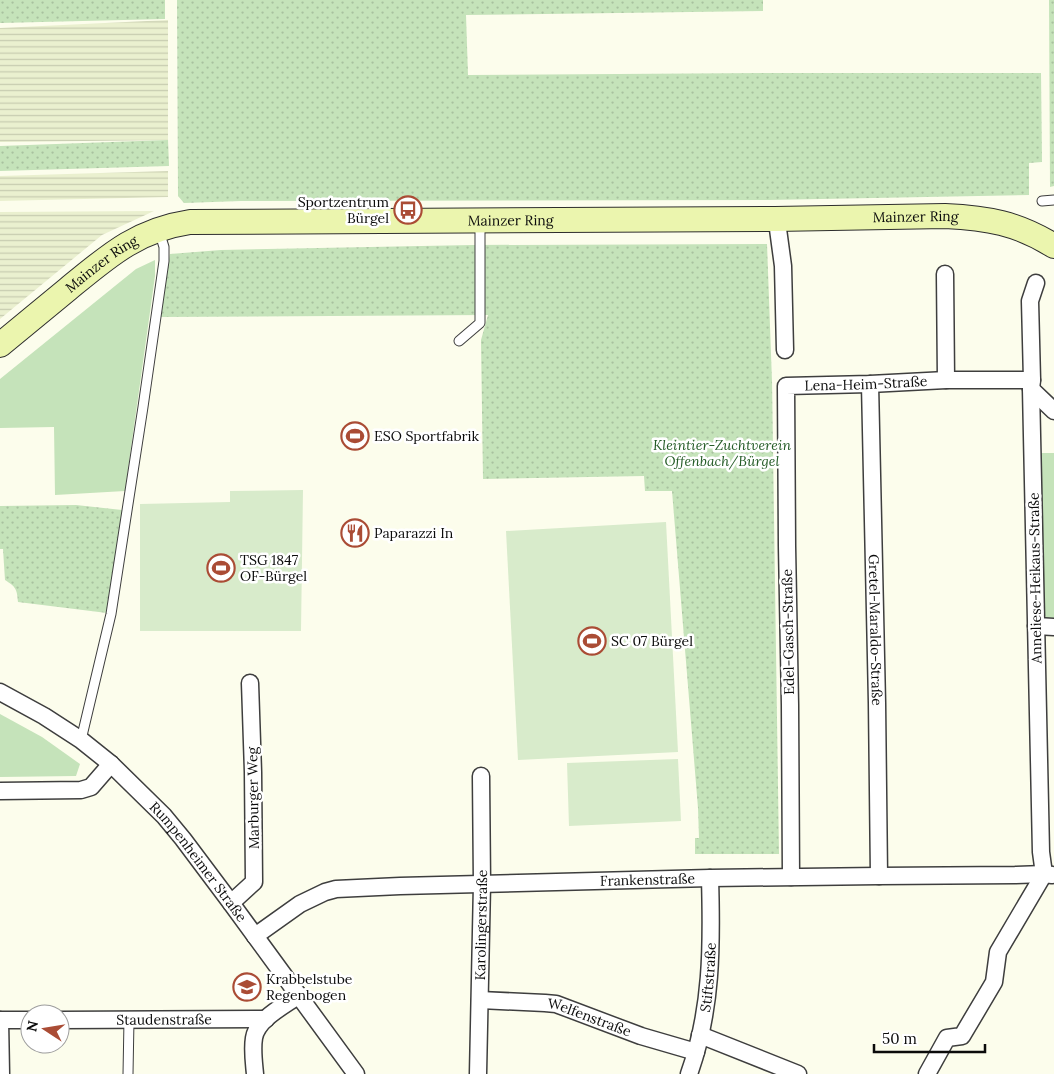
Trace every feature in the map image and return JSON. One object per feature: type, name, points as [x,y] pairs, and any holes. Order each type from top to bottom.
[{"type":"street","name":"Mainzer Ring","points":[[0,345],[121,247],[158,230],[178,224],[197,222],[775,219],[945,216],[989,219],[1023,229],[1054,246]]},
{"type":"street","points":[[775,219],[783,266],[784,350]]},
{"type":"street","name":"Lena-Heim-Straße","points":[[945,274],[946,380]]},
{"type":"street","name":"Anneliese-Heikaus-Straße","points":[[1036,283],[1030,301],[1036,626],[1041,852],[1049,874]]},
{"type":"street","name":"Lena-Heim-Straße","points":[[786,386],[946,380],[1032,384]]},
{"type":"street","name":"Gretel-Maraldo-Straße","points":[[870,384],[879,876]]},
{"type":"street","points":[[1032,384],[1054,411]]},
{"type":"street","name":"Edel-Gasch-Straße","points":[[786,386],[790,877]]},
{"type":"street","points":[[1036,626],[1054,627]]},
{"type":"street","name":"Marburger Weg","points":[[231,903],[254,882],[250,683]]},
{"type":"street","name":"Rumpenheimer Straße","points":[[0,692],[44,716],[81,740],[111,764],[164,816],[231,903],[356,1074]]},
{"type":"street","points":[[0,791],[81,790],[91,787],[111,764]]},
{"type":"street","name":"Karolingerstraße","points":[[478,1074],[482,884],[481,776]]},
{"type":"street","points":[[927,1074],[947,1038],[962,1036],[994,982],[998,952],[1049,874]]},
{"type":"street","name":"Frankenstraße","points":[[255,936],[300,904],[324,892],[336,889],[710,878],[1049,874]]},
{"type":"street","name":"Stiftstraße","points":[[689,1074],[700,1036],[710,970],[710,878]]},
{"type":"street","points":[[255,1074],[253,1048],[254,1037],[258,1027],[266,1018],[299,996]]},
{"type":"street","name":"Welfenstraße","points":[[480,1000],[556,1004],[640,1036],[696,1052]]},
{"type":"street","name":"Staudenstraße","points":[[70,1020],[266,1018]]},
{"type":"street","points":[[1,1074],[0,1020],[20,1020]]},
{"type":"street","points":[[700,1036],[778,1070],[798,1074]]},
{"type":"lane","points":[[1042,201],[1054,200]]},
{"type":"lane","points":[[459,341],[480,323],[480,220]]},
{"type":"lane","points":[[81,740],[111,614],[142,417],[164,261],[164,248],[158,230]]},
{"type":"lane","points":[[128,1074],[129,1020]]},
{"type":"green space","points":[[0,0],[165,0],[165,19],[0,23]]},
{"type":"green space","points":[[177,0],[763,0],[763,11],[466,15],[468,75],[1041,73],[1042,162],[1029,163],[1029,195],[768,200],[241,201],[184,203],[178,196]]},
{"type":"green space","points":[[1049,0],[1054,0],[1054,186],[1050,187]]},
{"type":"green space","points":[[168,20],[168,140],[0,142],[0,28]]},
{"type":"green space","points":[[168,140],[169,166],[0,171],[0,146]]},
{"type":"green space","points":[[168,171],[168,197],[0,201],[0,176]]},
{"type":"green space","points":[[154,211],[102,235],[0,319],[0,212]]},
{"type":"green space","name":"Kleintier-Zuchtverein Offenbach/Bürgel","points":[[767,244],[772,381],[779,854],[695,854],[695,838],[699,838],[698,808],[672,491],[645,491],[644,476],[483,479],[481,340],[488,315],[159,317],[170,254],[221,250],[473,245]]},
{"type":"green space","points":[[155,260],[155,276],[125,491],[55,495],[54,427],[0,428],[0,379],[136,269]]},
{"type":"green space","points":[[1041,453],[1054,453],[1054,622],[1051,622],[1044,615]]},
{"type":"green space","name":"TSG 1847 OF-Bürgel","points":[[303,490],[301,631],[140,631],[140,504],[230,502],[230,491]]},
{"type":"green space","points":[[76,505],[122,510],[107,613],[18,602],[15,589],[5,580],[3,549],[0,549],[0,506]]},
{"type":"green space","name":"SC 07 Bürgel","points":[[666,522],[678,752],[518,760],[506,531]]},
{"type":"green space","points":[[0,714],[42,737],[80,764],[76,776],[0,777]]},
{"type":"green space","points":[[678,759],[681,821],[569,826],[567,763]]},
{"type":"place","name":"Sportzentrum Bürgel","points":[[408,210]]},
{"type":"place","name":"ESO Sportfabrik","points":[[355,436]]},
{"type":"place","name":"Paparazzi In","points":[[355,533]]},
{"type":"place","name":"TSG 1847 OF-Bürgel","points":[[221,568]]},
{"type":"place","name":"SC 07 Bürgel","points":[[592,641]]},
{"type":"place","name":"Krabbelstube Regenbogen","points":[[247,987]]}]
